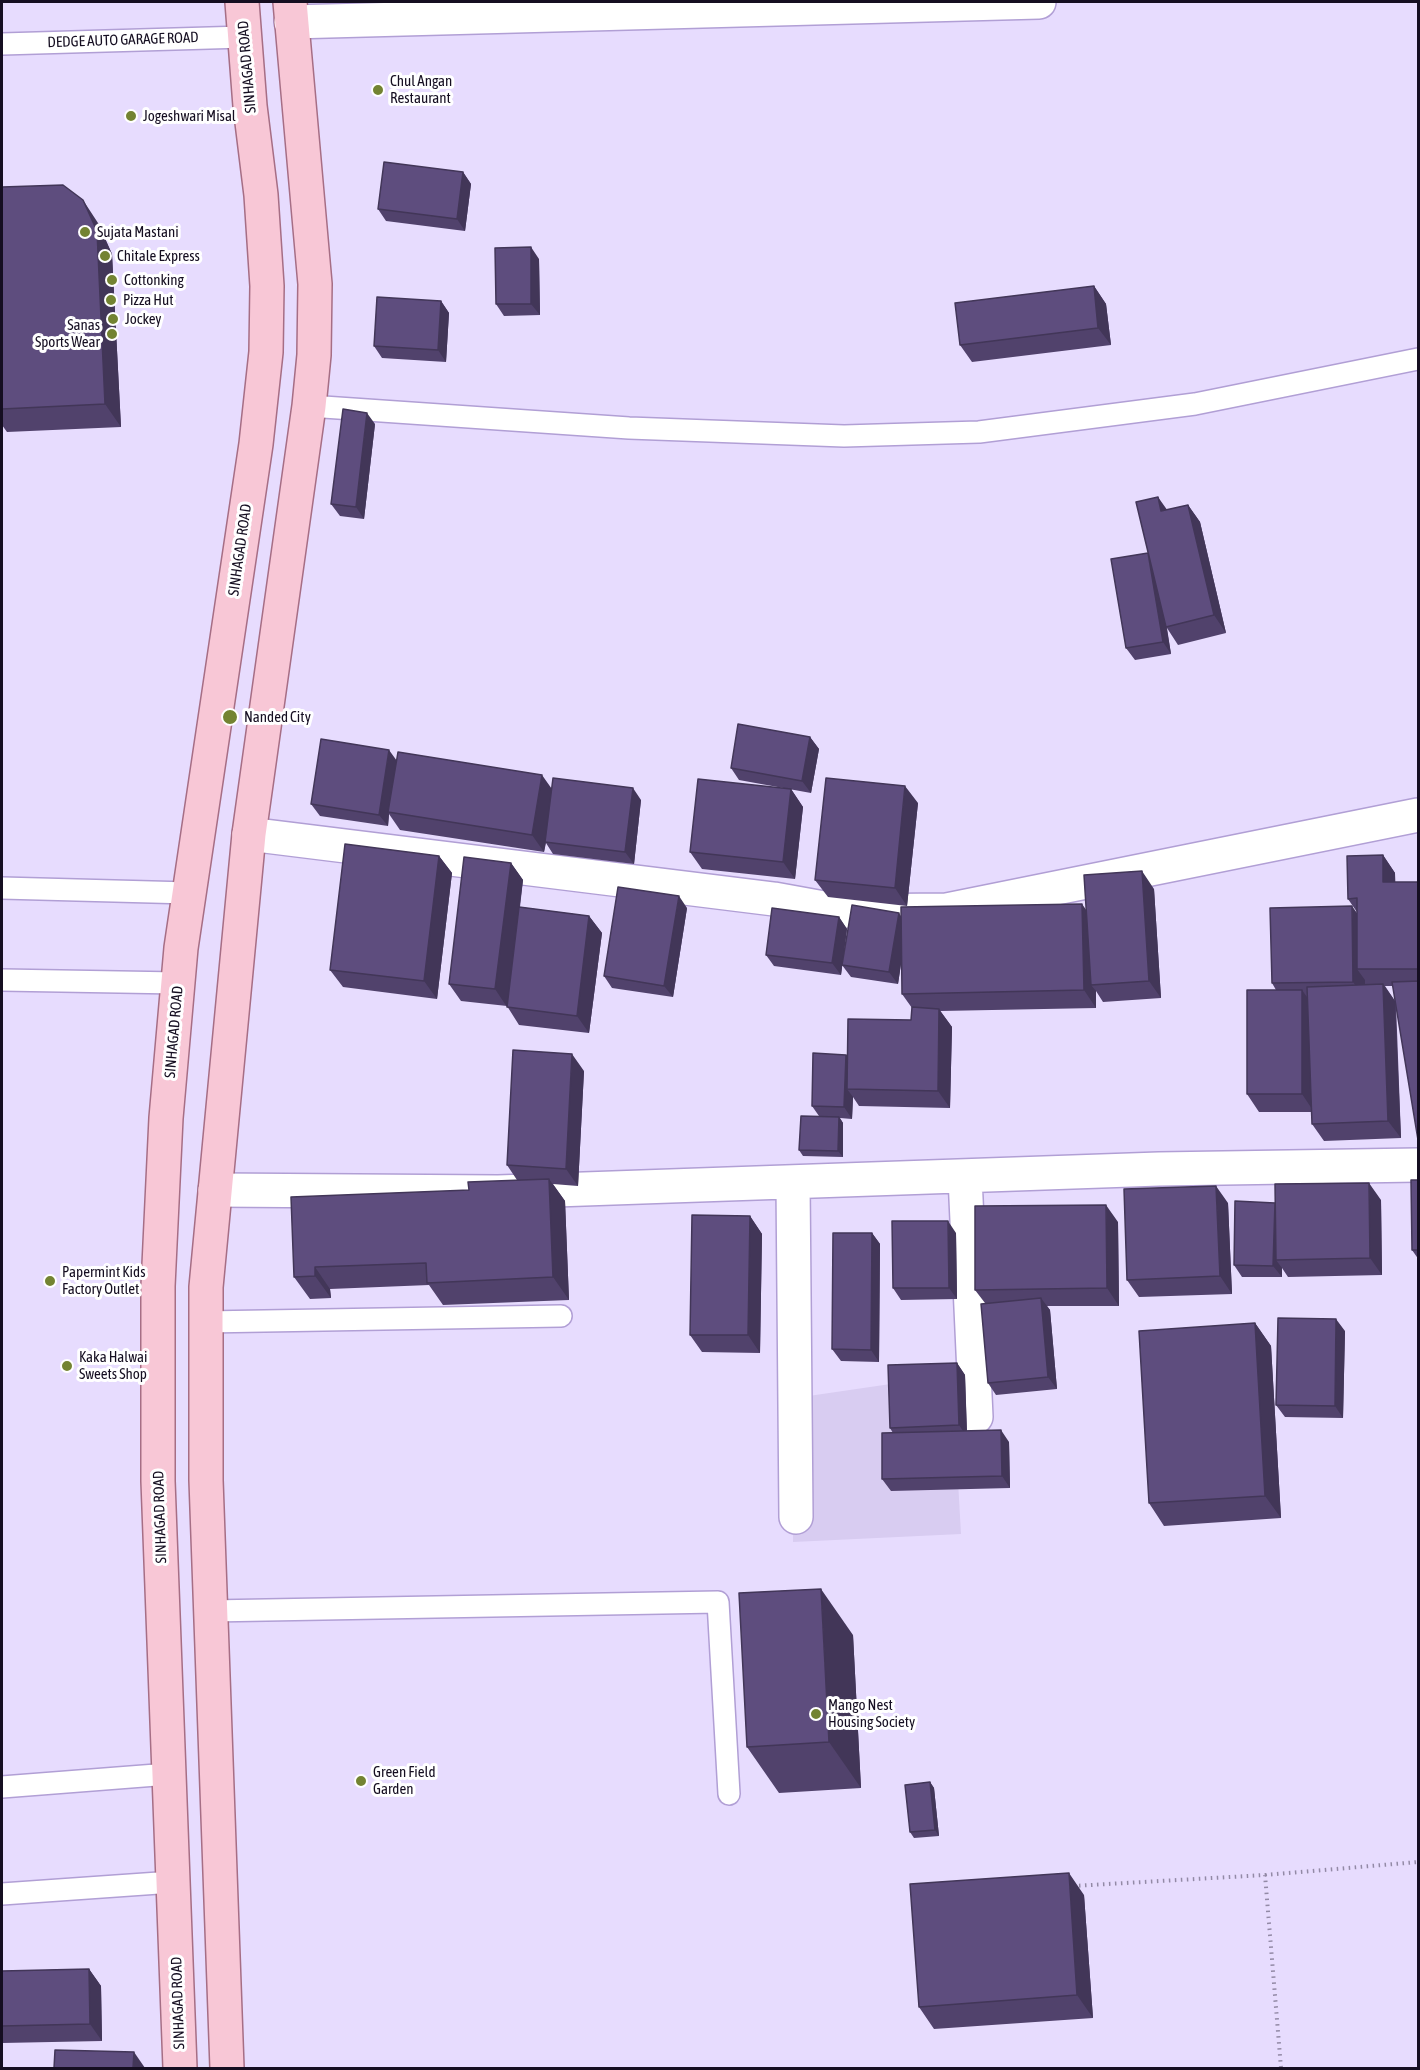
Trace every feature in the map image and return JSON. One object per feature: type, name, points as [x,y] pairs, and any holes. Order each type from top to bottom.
[{"type":"main road","name":"SINHAGAD ROAD","points":[[180,2068],[158,1481],[158,1286],[166,1118],[178,983],[189,893],[242,539],[266,352],[267,286],[261,195],[242,2]]},
{"type":"main road","points":[[227,2068],[206,1480],[206,1287],[249,834],[309,406],[314,355],[315,284],[290,12]]},
{"type":"main road","points":[[267,286],[315,284]]},
{"type":"main road","points":[[242,539],[289,548]]},
{"type":"main road","points":[[158,1481],[206,1480]]},
{"type":"street","points":[[290,12],[1039,2]]},
{"type":"street","points":[[249,834],[774,899],[840,911],[947,910],[1419,815]]},
{"type":"street","points":[[215,1190],[498,1192],[1159,1169],[1419,1165]]},
{"type":"street","points":[[965,1177],[976,1417]]},
{"type":"street","points":[[793,1183],[796,1516]]},
{"type":"lane","name":"DEDGE AUTO GARAGE ROAD","points":[[2,44],[244,37]]},
{"type":"lane","points":[[309,406],[629,428],[844,436],[979,432],[1195,404],[1419,359]]},
{"type":"lane","points":[[2,888],[189,893]]},
{"type":"lane","points":[[2,980],[178,983]]},
{"type":"lane","points":[[205,1322],[561,1316]]},
{"type":"lane","points":[[210,1611],[718,1602],[729,1794]]},
{"type":"lane","points":[[2,1787],[169,1774]]},
{"type":"lane","points":[[2,1893],[173,1882]]},
{"type":"path","points":[[1062,1886],[1265,1875],[1419,1862]]},
{"type":"path","points":[[1265,1875],[1281,2068]]},
{"type":"shaded area","points":[[952,1375],[961,1534],[793,1542],[795,1398]]},
{"type":"building","points":[[384,162],[463,172],[457,219],[378,209]]},
{"type":"building","points":[[63,185],[83,200],[97,231],[105,404],[2,409],[2,187]]},
{"type":"building","points":[[531,247],[531,304],[496,304],[495,248]]},
{"type":"building","points":[[1094,286],[1098,328],[960,345],[955,303]]},
{"type":"building","points":[[377,297],[441,301],[438,350],[374,346]]},
{"type":"building","points":[[343,409],[367,413],[356,507],[331,504]]},
{"type":"building","points":[[1158,497],[1161,511],[1188,505],[1214,615],[1166,627],[1136,502]]},
{"type":"building","points":[[1148,553],[1163,642],[1126,648],[1111,559]]},
{"type":"building","points":[[738,724],[810,737],[802,781],[731,768]]},
{"type":"building","points":[[321,739],[389,750],[379,815],[311,804]]},
{"type":"building","points":[[398,752],[542,775],[532,835],[388,812]]},
{"type":"building","points":[[553,778],[633,788],[625,852],[545,842]]},
{"type":"building","points":[[826,778],[905,786],[895,888],[815,880]]},
{"type":"building","points":[[698,779],[791,789],[783,862],[690,852]]},
{"type":"building","points":[[345,844],[439,856],[424,981],[330,970]]},
{"type":"building","points":[[1383,855],[1383,882],[1419,882],[1419,969],[1357,969],[1357,898],[1348,899],[1347,856]]},
{"type":"building","points":[[464,857],[511,863],[495,989],[449,984]]},
{"type":"building","points":[[1142,871],[1149,981],[1091,985],[1084,875]]},
{"type":"building","points":[[618,887],[679,896],[664,986],[604,976]]},
{"type":"building","points":[[1082,904],[1084,990],[902,994],[901,907]]},
{"type":"building","points":[[852,905],[899,913],[889,972],[842,965]]},
{"type":"building","points":[[1352,906],[1353,982],[1272,983],[1270,908]]},
{"type":"building","points":[[519,907],[589,916],[577,1016],[507,1007]]},
{"type":"building","points":[[772,908],[839,917],[832,963],[766,955]]},
{"type":"building","points":[[1419,981],[1419,1140],[1418,1140],[1392,982]]},
{"type":"building","points":[[1383,984],[1388,1121],[1312,1124],[1307,987]]},
{"type":"building","points":[[1247,990],[1302,990],[1302,1094],[1247,1094]]},
{"type":"building","points":[[912,1007],[939,1009],[938,1091],[847,1089],[848,1019],[911,1020]]},
{"type":"building","points":[[513,1050],[572,1054],[566,1169],[507,1165]]},
{"type":"building","points":[[813,1053],[846,1055],[844,1107],[812,1106]]},
{"type":"building","points":[[801,1116],[839,1117],[838,1151],[799,1150]]},
{"type":"building","points":[[549,1179],[553,1277],[427,1283],[426,1263],[315,1267],[315,1276],[294,1277],[291,1197],[469,1190],[468,1182]]},
{"type":"building","points":[[1411,1180],[1419,1180],[1419,1250],[1412,1250]]},
{"type":"building","points":[[1369,1183],[1370,1258],[1276,1260],[1275,1184]]},
{"type":"building","points":[[1216,1186],[1220,1276],[1127,1280],[1124,1189]]},
{"type":"building","points":[[1235,1201],[1275,1203],[1273,1266],[1234,1265]]},
{"type":"building","points":[[1106,1205],[1107,1288],[975,1290],[975,1206]]},
{"type":"building","points":[[692,1215],[750,1216],[748,1335],[690,1335]]},
{"type":"building","points":[[892,1221],[948,1221],[949,1288],[893,1288]]},
{"type":"building","points":[[833,1233],[872,1233],[871,1350],[832,1349]]},
{"type":"building","points":[[1041,1298],[1048,1377],[988,1383],[981,1304]]},
{"type":"building","points":[[1278,1318],[1336,1319],[1335,1406],[1276,1405]]},
{"type":"building","points":[[1255,1323],[1265,1496],[1149,1503],[1139,1331]]},
{"type":"building","points":[[957,1363],[959,1425],[890,1428],[888,1365]]},
{"type":"building","points":[[1001,1430],[1002,1476],[882,1479],[882,1433]]},
{"type":"building","points":[[821,1589],[829,1742],[747,1747],[739,1593]]},
{"type":"building","points":[[930,1782],[935,1830],[910,1832],[905,1785]]},
{"type":"building","points":[[1069,1873],[1077,1995],[919,2007],[910,1884]]},
{"type":"building","points":[[89,1969],[90,2024],[2,2026],[2,1971]]},
{"type":"building","points":[[55,2050],[134,2052],[133,2068],[54,2068]]},
{"type":"place","name":"Chul Angan Restaurant","points":[[378,90]]},
{"type":"place","name":"Jogeshwari Misal","points":[[131,116]]},
{"type":"place","name":"Sujata Mastani","points":[[85,232]]},
{"type":"place","name":"Chitale Express","points":[[105,256]]},
{"type":"place","name":"Cottonking","points":[[112,280]]},
{"type":"place","name":"Pizza Hut","points":[[111,300]]},
{"type":"place","name":"Jockey","points":[[113,319]]},
{"type":"place","name":"Sanas Sports Wear","points":[[112,334]]},
{"type":"place","name":"Nanded City","points":[[230,717]]},
{"type":"place","name":"Papermint Kids Factory Outlet","points":[[50,1281]]},
{"type":"place","name":"Kaka Halwai Sweets Shop","points":[[67,1366]]},
{"type":"place","name":"Mango Nest Housing Society","points":[[816,1714]]},
{"type":"place","name":"Green Field Garden","points":[[361,1781]]}]
